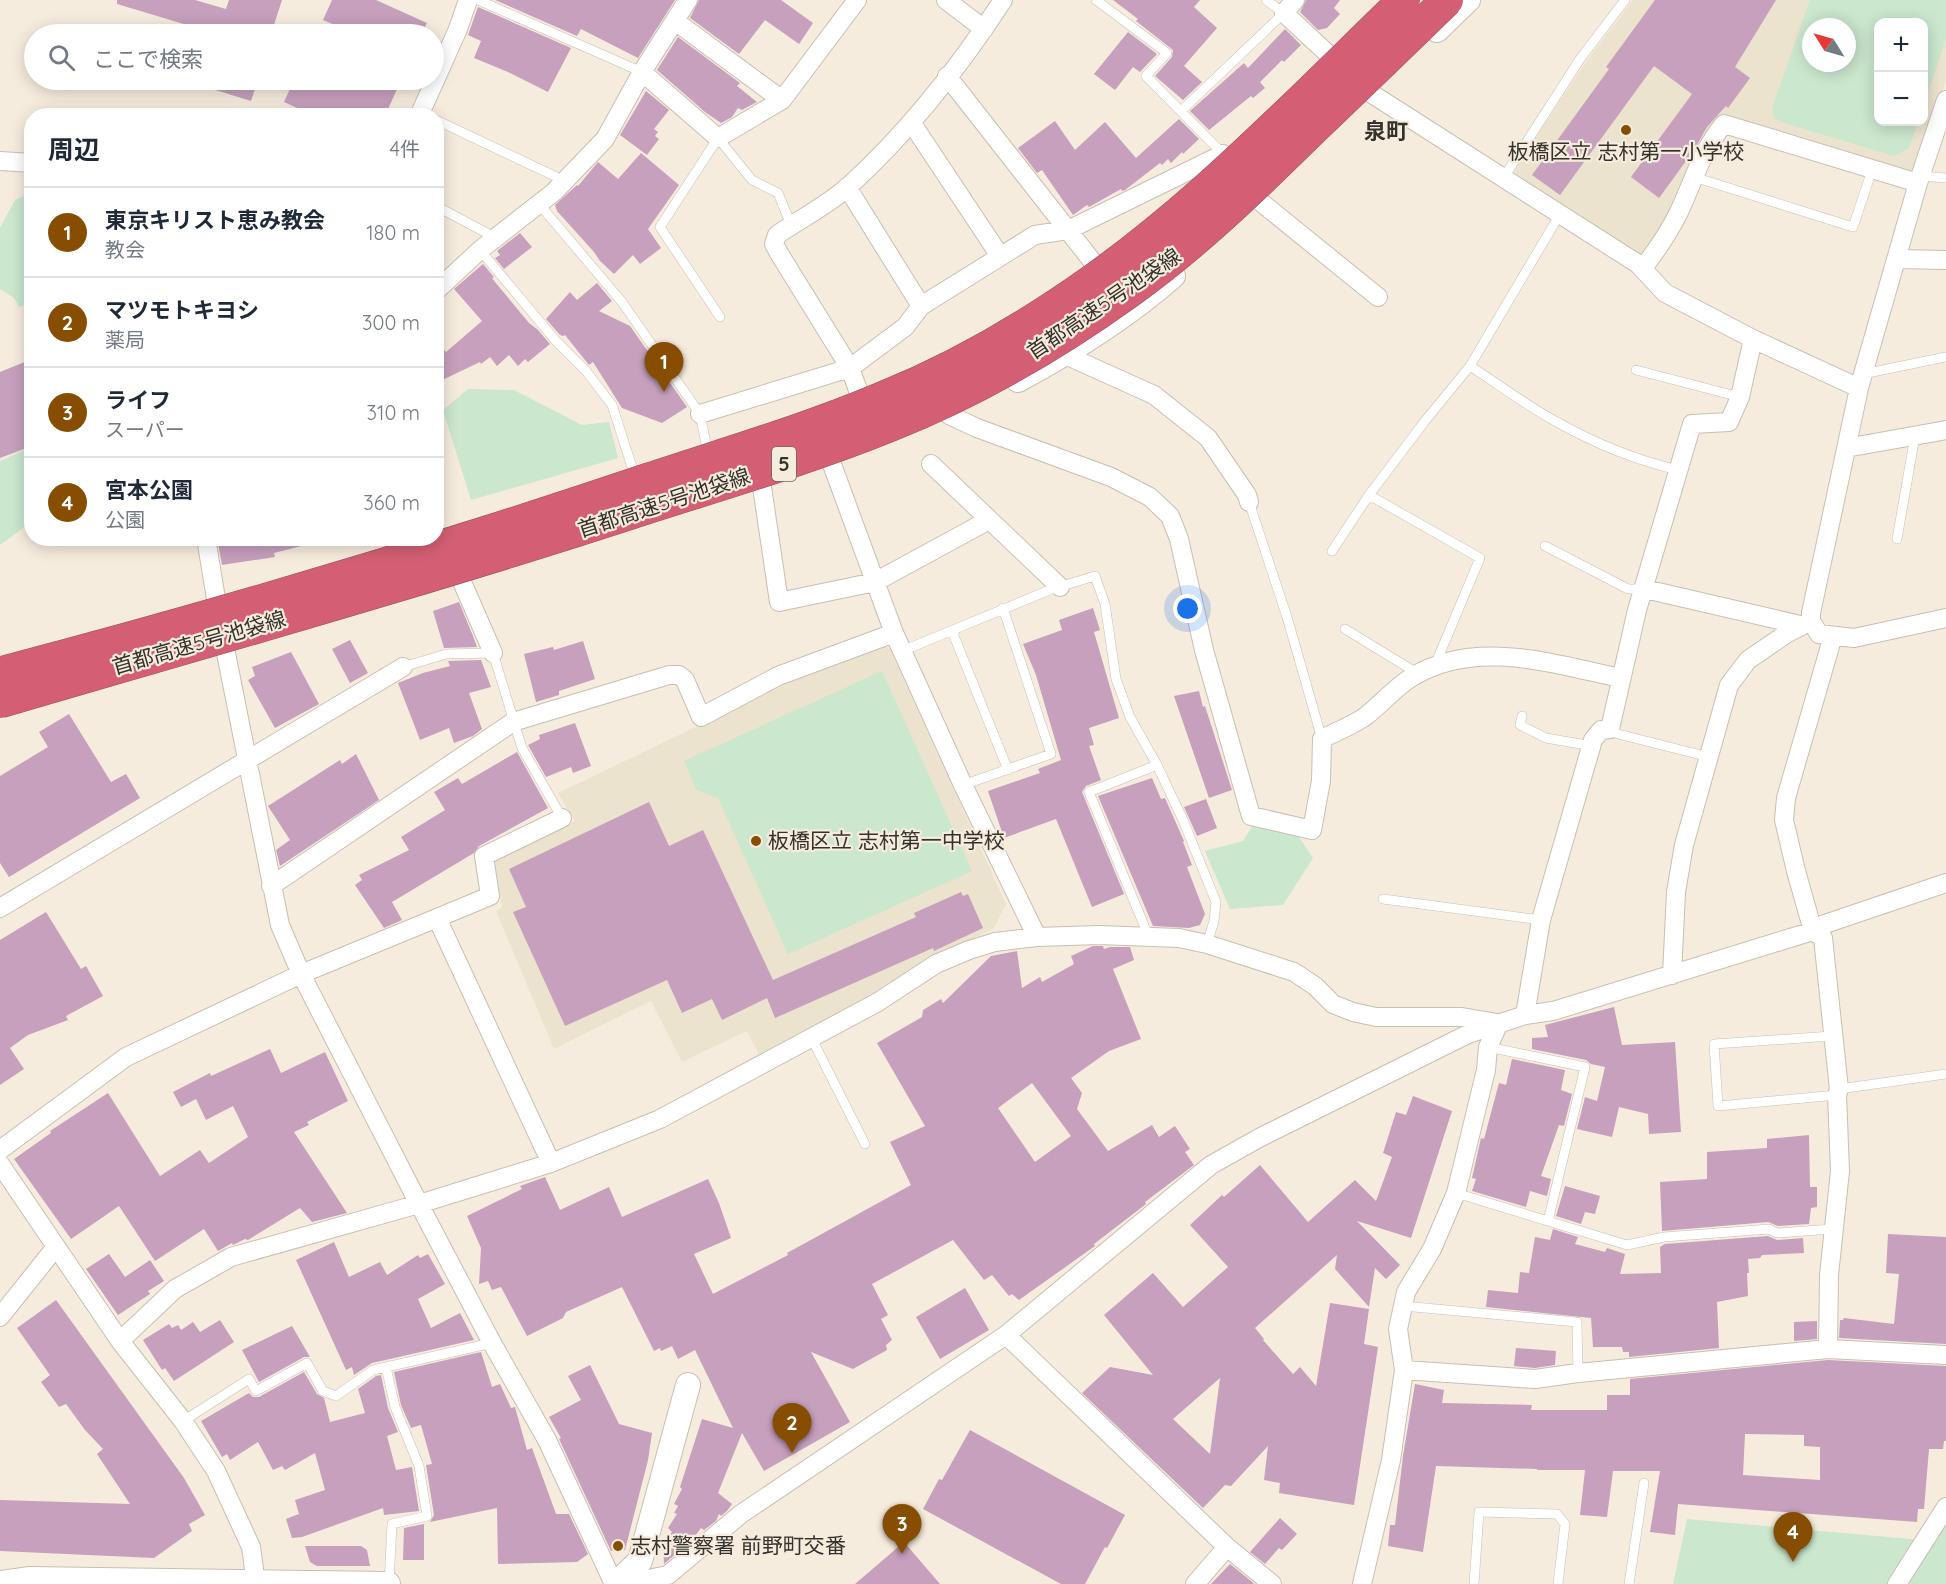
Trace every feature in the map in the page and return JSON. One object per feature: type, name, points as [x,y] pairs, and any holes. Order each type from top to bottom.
[{"type":"highway","name":"首都高速5号池袋線","points":[[444,544],[563,508],[815,424],[939,373],[992,345],[1045,313],[1108,270],[1163,227],[1229,169],[1404,0]]},
{"type":"highway","name":"首都高速5号池袋線","points":[[0,702],[528,547],[828,450],[947,401],[1003,372],[1067,333],[1125,295],[1183,251],[1250,191],[1447,0]]},
{"type":"highway","name":"首都高速5号池袋線","points":[[0,673],[158,631],[438,546]]},
{"type":"street","points":[[444,65],[468,0]]},
{"type":"street","points":[[444,279],[539,204],[605,139],[642,72],[688,0]]},
{"type":"street","points":[[642,72],[718,138],[782,100],[856,0]]},
{"type":"street","points":[[946,0],[984,29]]},
{"type":"street","points":[[859,393],[849,368],[774,244],[777,236],[791,225],[847,187],[911,122],[984,29],[1003,0]]},
{"type":"street","points":[[444,530],[633,470],[755,435],[925,367],[1005,327],[1096,266],[1164,210],[1386,0]]},
{"type":"street","points":[[0,709],[225,649],[830,459],[949,415],[1048,364],[1141,303],[1372,93],[1468,0]]},
{"type":"street","points":[[1289,6],[1347,78],[1638,264],[1665,292],[1753,339],[1861,381]]},
{"type":"street","points":[[675,21],[782,100]]},
{"type":"street","points":[[947,76],[1096,266]]},
{"type":"street","points":[[428,108],[435,90]]},
{"type":"street","points":[[1672,975],[1678,880],[1684,845],[1729,685],[1748,660],[1806,623],[1811,613],[1861,381],[1919,180],[1942,121],[1946,100]]},
{"type":"street","points":[[911,122],[1000,256]]},
{"type":"street","points":[[1642,268],[1660,246],[1678,214],[1710,141],[1724,124],[1872,170],[1919,180]]},
{"type":"street","points":[[700,414],[849,368],[905,327],[921,306],[1035,235],[1068,230],[1223,154]]},
{"type":"street","points":[[0,161],[24,162]]},
{"type":"street","points":[[847,187],[921,306]]},
{"type":"street","points":[[1257,199],[1378,297]]},
{"type":"street","points":[[1898,259],[1946,260]]},
{"type":"street","points":[[1525,1015],[1541,920],[1593,740],[1601,730],[1610,729],[1637,610],[1692,424],[1729,422],[1740,397],[1753,339]]},
{"type":"street","points":[[1064,354],[1154,395],[1208,438],[1247,495],[1249,502]]},
{"type":"street","points":[[949,415],[977,428],[1111,477],[1150,497],[1170,516],[1179,539],[1204,650],[1251,816],[1312,830],[1321,781],[1322,739],[1362,719],[1411,678],[1436,665],[1482,656],[1502,656],[1534,660],[1621,678]]},
{"type":"street","points":[[1846,448],[1946,430]]},
{"type":"street","points":[[830,459],[894,633],[963,785],[1037,937]]},
{"type":"street","points":[[931,464],[1060,587]]},
{"type":"street","points":[[761,480],[779,602],[875,582],[989,519]]},
{"type":"street","points":[[207,546],[216,603],[280,925],[301,974],[419,1204],[492,1343],[547,1440],[615,1584],[640,1561],[688,1385]]},
{"type":"street","points":[[0,668],[394,546]]},
{"type":"street","points":[[459,575],[493,653]]},
{"type":"street","points":[[1645,589],[1806,623],[1819,634],[1833,636],[1854,638],[1946,618]]},
{"type":"street","points":[[271,886],[513,722],[669,675],[679,675],[685,680],[701,717],[778,676],[894,633]]},
{"type":"street","points":[[1828,1349],[1828,1275],[1840,1171],[1838,1092],[1823,938],[1813,931],[1784,820],[1786,798],[1833,636]]},
{"type":"street","points":[[0,908],[403,667]]},
{"type":"street","points":[[0,1150],[126,1058],[301,974],[490,896],[484,856],[562,818]]},
{"type":"street","points":[[623,1584],[668,1575],[741,1514],[1006,1335],[1211,1164],[1259,1138],[1457,1040],[1498,1023],[1525,1015],[1552,1011],[1813,931],[1822,925],[1946,883]]},
{"type":"street","points":[[437,918],[551,1163]]},
{"type":"street","points":[[120,1341],[175,1289],[231,1257],[419,1204],[551,1163],[660,1119],[878,1002],[936,964],[995,942],[1037,937],[1148,935],[1179,938],[1208,944],[1294,972],[1315,986],[1333,1004],[1353,1012],[1376,1017],[1462,1017],[1498,1023]]},
{"type":"street","points":[[1362,1584],[1391,1460],[1404,1370],[1398,1329],[1406,1292],[1432,1249],[1456,1193],[1486,1071],[1488,1047],[1498,1023]]},
{"type":"street","points":[[0,1164],[120,1341],[183,1421],[216,1471],[251,1546],[256,1583]]},
{"type":"street","points":[[0,1317],[55,1248]]},
{"type":"street","points":[[1006,1335],[1227,1547],[1272,1584]]},
{"type":"street","points":[[1404,1370],[1535,1379],[1828,1349],[1946,1355]]},
{"type":"street","points":[[1897,1584],[1946,1507]]},
{"type":"street","points":[[1195,1584],[1227,1547]]},
{"type":"street","points":[[0,1583],[30,1579],[389,1584]]},
{"type":"lane","points":[[478,0],[642,72]]},
{"type":"lane","points":[[1096,0],[1167,53],[1146,76],[1223,154]]},
{"type":"lane","points":[[1266,0],[1289,6]]},
{"type":"lane","points":[[1504,177],[1580,59],[1625,0]]},
{"type":"lane","points":[[1180,111],[1289,6]]},
{"type":"lane","points":[[444,125],[565,180]]},
{"type":"lane","points":[[720,317],[660,226],[718,138],[752,180],[778,193],[791,225]]},
{"type":"lane","points":[[1694,177],[1853,227],[1872,170]]},
{"type":"lane","points":[[1919,180],[1946,178]]},
{"type":"lane","points":[[539,204],[622,302],[700,414],[707,449]]},
{"type":"lane","points":[[444,210],[496,238]]},
{"type":"lane","points":[[1332,551],[1369,495],[1470,366],[1560,214]]},
{"type":"lane","points":[[480,250],[556,341],[586,371],[612,405],[633,470]]},
{"type":"lane","points":[[1861,381],[1946,357]]},
{"type":"lane","points":[[1470,366],[1554,421],[1592,440],[1647,462],[1678,470]]},
{"type":"lane","points":[[1636,370],[1740,397]]},
{"type":"lane","points":[[1896,539],[1915,436]]},
{"type":"lane","points":[[1369,495],[1480,558],[1436,665]]},
{"type":"lane","points":[[1249,502],[1287,617],[1322,739]]},
{"type":"lane","points":[[1545,546],[1628,589],[1645,589]]},
{"type":"lane","points":[[902,651],[1003,609],[1095,576],[1105,604],[1116,679],[1130,717],[1157,765],[1183,820],[1216,902],[1208,944]]},
{"type":"lane","points":[[963,785],[1051,754],[1003,609]]},
{"type":"lane","points":[[1345,629],[1419,674]]},
{"type":"lane","points":[[952,631],[1008,770]]},
{"type":"lane","points":[[403,667],[446,654],[493,653],[522,748],[562,818]]},
{"type":"lane","points":[[1522,716],[1520,725],[1546,738],[1592,746]]},
{"type":"lane","points":[[1610,729],[1618,734],[1708,757]]},
{"type":"lane","points":[[1148,935],[1089,792],[1157,765]]},
{"type":"lane","points":[[1383,899],[1541,920]]},
{"type":"lane","points":[[1832,1036],[1714,1044],[1718,1106],[1838,1092],[1946,1074]]},
{"type":"lane","points":[[812,1039],[865,1144]]},
{"type":"lane","points":[[1488,1047],[1585,1067],[1548,1221]]},
{"type":"lane","points":[[1456,1193],[1627,1245],[1664,1237],[1769,1229],[1777,1233],[1833,1229]]},
{"type":"lane","points":[[1403,1306],[1577,1322],[1578,1373]]},
{"type":"lane","points":[[183,1421],[249,1379],[256,1391],[307,1363],[322,1391],[336,1396],[373,1370],[492,1343]]},
{"type":"lane","points":[[386,1366],[395,1407],[419,1466],[427,1516],[392,1524],[389,1584]]},
{"type":"lane","points":[[1629,1584],[1644,1483]]},
{"type":"lane","points":[[1474,1584],[1479,1512],[1557,1514],[1565,1524],[1558,1584]]},
{"type":"shaded area","name":"板橋区立 志村第一小学校","points":[[1633,0],[1946,0],[1946,81],[1914,169],[1903,173],[1721,118],[1645,257],[1635,257],[1518,178],[1514,170],[1585,63]]},
{"type":"shaded area","name":"板橋区立 志村第一中学校","points":[[884,646],[890,649],[1006,904],[994,928],[957,947],[817,1029],[760,1057],[747,1031],[682,1062],[651,1001],[554,1049],[496,911],[502,907],[494,861],[575,821],[558,793],[781,686]]},
{"type":"green space","points":[[1810,0],[1946,0],[1946,39],[1928,92],[1928,18],[1874,18],[1874,126],[1917,126],[1909,148],[1894,156],[1781,122],[1774,117],[1772,108],[1802,23],[1802,72],[1856,72],[1856,18],[1804,18]]},
{"type":"green space","points":[[24,196],[24,305],[19,307],[14,298],[0,289],[0,228],[15,200]]},
{"type":"green space","points":[[468,389],[514,390],[582,425],[609,422],[618,458],[471,500],[444,409]]},
{"type":"green space","points":[[24,450],[24,527],[0,545],[0,461]]},
{"type":"green space","points":[[882,671],[972,871],[788,954],[718,798],[696,790],[684,761]]},
{"type":"green space","points":[[1253,825],[1297,834],[1313,858],[1283,905],[1230,909],[1205,851],[1243,841]]},
{"type":"green space","points":[[1946,1517],[1946,1584],[1904,1584]]},
{"type":"green space","points":[[1687,1519],[1922,1540],[1896,1584],[1673,1584]]},
{"type":"building","points":[[117,0],[195,0],[226,9],[229,0],[282,0],[274,24],[184,24],[117,4]]},
{"type":"building","points":[[332,0],[376,0],[427,23],[332,24],[323,20]]},
{"type":"building","points":[[495,0],[675,0],[638,58],[581,29],[577,36]]},
{"type":"building","points":[[699,0],[781,0],[813,23],[799,44],[765,20],[739,54],[690,18]]},
{"type":"building","points":[[1113,0],[1200,0],[1194,7],[1217,28],[1184,66],[1202,82],[1183,100],[1155,76],[1172,57],[1173,50]]},
{"type":"building","points":[[1306,0],[1340,0],[1334,8],[1340,14],[1327,28],[1318,30],[1300,12]]},
{"type":"building","points":[[1655,0],[1776,0],[1735,67],[1750,78],[1728,108],[1726,106],[1707,127],[1694,150],[1659,198],[1631,177],[1692,94],[1654,66],[1560,195],[1532,175],[1609,69],[1606,67]]},
{"type":"building","points":[[478,7],[571,48],[548,92],[474,58],[481,41],[468,35]]},
{"type":"building","points":[[1285,29],[1301,45],[1260,82],[1265,88],[1253,98],[1251,96],[1209,130],[1190,111],[1244,63],[1248,68]]},
{"type":"building","points":[[1128,32],[1157,54],[1140,72],[1133,67],[1115,90],[1094,74]]},
{"type":"building","points":[[678,37],[740,83],[737,86],[757,102],[742,110],[738,108],[732,117],[721,123],[705,112],[657,70]]},
{"type":"building","points":[[215,90],[255,90],[251,101]]},
{"type":"building","points":[[289,90],[397,90],[389,108],[297,108],[284,102]]},
{"type":"building","points":[[646,91],[669,110],[654,129],[658,132],[655,136],[659,139],[647,155],[620,135]]},
{"type":"building","points":[[1179,119],[1199,139],[1183,154],[1182,152],[1171,163],[1168,159],[1162,165],[1160,163],[1125,190],[1121,189],[1089,207],[1087,205],[1073,215],[1042,170],[1037,173],[1018,148],[1055,121],[1075,150],[1105,122],[1136,158]]},
{"type":"building","points":[[641,153],[679,185],[648,229],[661,248],[640,264],[633,255],[614,274],[557,211],[555,205],[578,186],[598,162],[618,179]]},
{"type":"building","points":[[520,233],[532,247],[504,269],[495,258],[500,255],[497,251]]},
{"type":"building","points":[[483,264],[529,323],[550,344],[528,362],[525,359],[518,366],[509,355],[497,366],[490,357],[481,364],[480,362],[444,379],[444,350],[446,352],[482,321],[454,289]]},
{"type":"building","points":[[597,283],[612,301],[599,311],[630,326],[687,407],[662,423],[622,408],[593,362],[589,365],[565,335],[560,335],[546,319],[570,292],[577,300]]},
{"type":"building","points":[[24,362],[24,449],[0,458],[0,372]]},
{"type":"building","points":[[218,546],[301,546],[274,553],[275,557],[222,565]]},
{"type":"building","points":[[459,602],[477,647],[444,648],[433,611]]},
{"type":"building","points":[[1093,608],[1100,630],[1094,632],[1119,718],[1089,728],[1094,745],[1089,746],[1101,780],[1086,786],[1082,792],[1124,894],[1092,907],[1056,819],[1004,838],[988,791],[1040,773],[1038,769],[1061,760],[1036,675],[1023,644],[1062,630],[1059,620]]},
{"type":"building","points":[[350,640],[368,673],[350,683],[332,649]]},
{"type":"building","points":[[583,641],[595,679],[559,691],[559,695],[536,702],[524,654],[553,647],[554,650]]},
{"type":"building","points":[[291,652],[319,704],[275,728],[248,680],[255,676],[252,667]]},
{"type":"building","points":[[481,660],[491,687],[469,693],[482,729],[473,736],[454,743],[449,728],[420,740],[398,683],[450,666],[448,661]]},
{"type":"building","points":[[1199,691],[1232,790],[1209,798],[1174,696]]},
{"type":"building","points":[[69,714],[111,782],[126,774],[140,798],[9,877],[0,863],[0,776],[48,747],[39,732]]},
{"type":"building","points":[[575,723],[591,766],[573,773],[571,767],[546,777],[528,745],[540,739],[539,735]]},
{"type":"building","points":[[517,752],[548,808],[479,846],[474,853],[392,902],[402,920],[384,928],[355,885],[362,880],[359,875],[409,850],[401,837],[445,810],[434,792],[458,778],[462,784]]},
{"type":"building","points":[[356,754],[379,800],[280,866],[276,850],[290,840],[268,806],[340,760],[342,764]]},
{"type":"building","points":[[1152,778],[1161,799],[1165,798],[1192,865],[1187,867],[1205,914],[1200,925],[1189,928],[1153,926],[1098,796]]},
{"type":"building","points":[[1206,799],[1217,828],[1197,836],[1184,807]]},
{"type":"building","points":[[649,802],[669,846],[703,830],[773,980],[916,917],[914,913],[961,892],[963,896],[968,894],[983,928],[775,1018],[767,998],[722,1020],[712,999],[682,1013],[667,980],[565,1026],[513,912],[526,907],[509,869]]},
{"type":"building","points":[[46,912],[81,969],[86,966],[103,996],[66,1016],[68,1020],[28,1035],[10,1048],[24,1069],[0,1085],[0,940]]},
{"type":"building","points":[[1093,946],[1103,946],[1104,949],[1130,947],[1134,960],[1113,969],[1141,1039],[1109,1051],[1071,1078],[1082,1093],[1077,1109],[1108,1151],[1152,1125],[1159,1137],[1175,1126],[1190,1149],[1185,1152],[1194,1165],[1145,1202],[1146,1204],[1094,1244],[1095,1246],[1019,1300],[1012,1294],[1009,1296],[992,1275],[984,1280],[953,1240],[872,1284],[888,1315],[881,1319],[892,1340],[886,1345],[887,1350],[853,1369],[811,1352],[850,1422],[764,1471],[742,1433],[718,1493],[732,1504],[721,1516],[719,1514],[716,1521],[704,1530],[701,1528],[692,1540],[664,1564],[663,1544],[661,1543],[672,1532],[668,1528],[677,1514],[674,1513],[678,1506],[674,1504],[682,1489],[680,1487],[702,1419],[733,1428],[695,1350],[678,1359],[672,1346],[661,1351],[660,1348],[654,1351],[622,1287],[566,1312],[563,1318],[527,1336],[501,1287],[492,1290],[488,1281],[479,1284],[481,1248],[467,1216],[522,1189],[520,1186],[545,1177],[560,1210],[609,1187],[622,1217],[708,1179],[731,1238],[694,1254],[713,1294],[788,1255],[787,1253],[911,1185],[890,1142],[925,1126],[877,1043],[922,1017],[923,1010],[941,999],[943,1003],[991,956],[1017,951],[1022,988],[1040,977],[1042,982],[1074,964],[1071,956]],"holes":[[[1032,1083],[1071,1136],[1035,1162],[998,1108]]]},
{"type":"building","points":[[1614,1007],[1622,1045],[1675,1042],[1681,1132],[1649,1134],[1648,1114],[1619,1107],[1612,1137],[1577,1129],[1585,1097],[1597,1101],[1605,1067],[1591,1064],[1586,1060],[1532,1049],[1532,1038],[1548,1037],[1545,1025]]},
{"type":"building","points":[[270,1049],[281,1073],[325,1052],[348,1101],[307,1122],[309,1125],[294,1132],[347,1213],[312,1222],[300,1208],[248,1240],[245,1239],[233,1245],[232,1243],[218,1251],[204,1229],[155,1261],[119,1206],[71,1239],[14,1159],[51,1133],[50,1131],[108,1093],[160,1176],[200,1150],[209,1163],[248,1137],[233,1106],[206,1120],[196,1099],[181,1107],[173,1092],[210,1073],[211,1076]]},
{"type":"building","points":[[1512,1059],[1565,1070],[1561,1090],[1572,1094],[1564,1126],[1559,1125],[1541,1176],[1551,1179],[1547,1196],[1530,1191],[1526,1207],[1472,1191],[1476,1179],[1472,1178],[1481,1138],[1484,1139],[1499,1083],[1506,1085]]},
{"type":"building","points":[[1413,1096],[1452,1111],[1411,1238],[1357,1221],[1400,1265],[1386,1279],[1375,1268],[1369,1307],[1335,1269],[1337,1255],[1255,1328],[1293,1374],[1300,1367],[1316,1386],[1330,1303],[1369,1309],[1364,1344],[1378,1347],[1354,1505],[1279,1493],[1280,1483],[1264,1480],[1268,1446],[1231,1486],[1225,1485],[1203,1508],[1082,1393],[1110,1367],[1153,1375],[1104,1315],[1153,1273],[1183,1307],[1228,1267],[1190,1225],[1222,1195],[1224,1197],[1260,1165],[1308,1222],[1355,1180],[1376,1201],[1392,1157],[1383,1153],[1396,1112],[1406,1115]],"holes":[[[1220,1378],[1210,1454],[1173,1419]]]},
{"type":"building","points":[[1809,1135],[1810,1187],[1817,1187],[1817,1207],[1811,1208],[1809,1224],[1778,1226],[1768,1222],[1662,1231],[1660,1182],[1707,1179],[1707,1152],[1767,1148],[1767,1139]]},
{"type":"building","points":[[1565,1186],[1600,1196],[1595,1214],[1585,1212],[1581,1224],[1556,1216]]},
{"type":"building","points":[[1553,1229],[1578,1237],[1575,1244],[1605,1252],[1607,1248],[1625,1254],[1620,1274],[1661,1273],[1660,1247],[1665,1244],[1768,1236],[1777,1240],[1803,1238],[1804,1253],[1762,1255],[1760,1258],[1748,1259],[1748,1296],[1717,1302],[1719,1348],[1629,1357],[1629,1352],[1623,1352],[1622,1347],[1593,1347],[1591,1318],[1486,1307],[1488,1290],[1518,1293],[1520,1272],[1529,1273],[1535,1237],[1550,1240]]},
{"type":"building","points":[[1888,1234],[1946,1237],[1946,1344],[1839,1338],[1840,1320],[1844,1318],[1894,1324],[1899,1274],[1886,1273]]},
{"type":"building","points":[[334,1242],[349,1277],[380,1262],[387,1275],[418,1255],[420,1258],[428,1254],[445,1284],[418,1299],[431,1328],[460,1313],[474,1340],[372,1363],[354,1375],[352,1367],[346,1370],[296,1260]]},
{"type":"building","points":[[109,1254],[125,1277],[150,1260],[164,1281],[148,1291],[150,1294],[118,1315],[86,1269]]},
{"type":"building","points":[[965,1288],[989,1330],[940,1359],[916,1317]]},
{"type":"building","points":[[56,1300],[184,1478],[205,1515],[189,1524],[192,1531],[154,1558],[0,1551],[0,1500],[130,1504],[97,1454],[103,1449],[85,1430],[66,1404],[59,1407],[41,1382],[50,1375],[17,1328]]},
{"type":"building","points":[[220,1320],[234,1342],[174,1381],[165,1368],[162,1370],[143,1340],[169,1324],[172,1328],[178,1325],[181,1330],[193,1322],[200,1332]]},
{"type":"building","points":[[1817,1321],[1817,1339],[1794,1341],[1794,1322]]},
{"type":"building","points":[[292,1326],[310,1357],[304,1357],[259,1382],[242,1350]]},
{"type":"building","points":[[1516,1348],[1556,1351],[1555,1365],[1535,1368],[1514,1366]]},
{"type":"building","points":[[481,1352],[492,1387],[500,1384],[511,1408],[515,1407],[527,1450],[532,1448],[556,1514],[569,1514],[588,1554],[577,1562],[498,1564],[497,1508],[430,1522],[434,1515],[426,1465],[432,1464],[421,1425],[411,1428],[401,1405],[394,1372]]},
{"type":"building","points":[[1828,1360],[1946,1366],[1946,1441],[1944,1441],[1943,1449],[1929,1449],[1924,1509],[1918,1509],[1917,1522],[1678,1504],[1675,1535],[1650,1532],[1660,1471],[1613,1471],[1607,1517],[1580,1515],[1585,1470],[1436,1466],[1423,1552],[1388,1546],[1390,1525],[1395,1525],[1415,1384],[1444,1390],[1442,1403],[1532,1405],[1531,1410],[1607,1410],[1607,1395],[1630,1395],[1630,1379]],"holes":[[[1745,1434],[1804,1435],[1804,1446],[1820,1447],[1820,1480],[1743,1475]]]},
{"type":"building","points":[[590,1365],[619,1424],[652,1433],[648,1460],[625,1550],[611,1551],[559,1439],[561,1438],[549,1417],[581,1400],[568,1376]]},
{"type":"building","points":[[304,1372],[317,1394],[324,1398],[330,1422],[365,1413],[358,1389],[381,1375],[388,1408],[398,1432],[387,1436],[396,1470],[412,1467],[419,1511],[384,1515],[383,1508],[302,1537],[292,1538],[286,1519],[299,1514],[295,1500],[325,1490],[315,1453],[285,1470],[282,1466],[273,1470],[258,1442],[230,1460],[227,1454],[222,1457],[201,1421],[249,1393],[253,1397],[259,1397]]},
{"type":"building","points":[[970,1430],[1125,1515],[1085,1584],[1061,1584],[923,1509]]},
{"type":"building","points":[[1280,1518],[1297,1534],[1282,1550],[1279,1548],[1265,1564],[1250,1552]]},
{"type":"building","points":[[424,1524],[424,1560],[403,1560],[404,1528]]},
{"type":"building","points":[[904,1542],[940,1584],[855,1584]]},
{"type":"building","points":[[305,1546],[361,1546],[367,1550],[370,1566],[317,1566],[310,1562]]},
{"type":"building","points":[[1230,1564],[1251,1581],[1254,1584],[1211,1584]]},
{"type":"place","name":"板橋区立 志村第一小学校","points":[[1626,130]]},
{"type":"place","name":"東京キリスト恵み教会","points":[[664,392]]},
{"type":"place","name":"板橋区立 志村第一中学校","points":[[756,841]]},
{"type":"place","name":"マツモトキヨシ","points":[[792,1453]]},
{"type":"place","name":"志村警察署 前野町交番","points":[[618,1546]]},
{"type":"place","name":"ライフ","points":[[902,1554]]},
{"type":"place","name":"宮本公園","points":[[1793,1562]]},
{"type":"district","name":"泉町","points":[[1386,131]]}]
